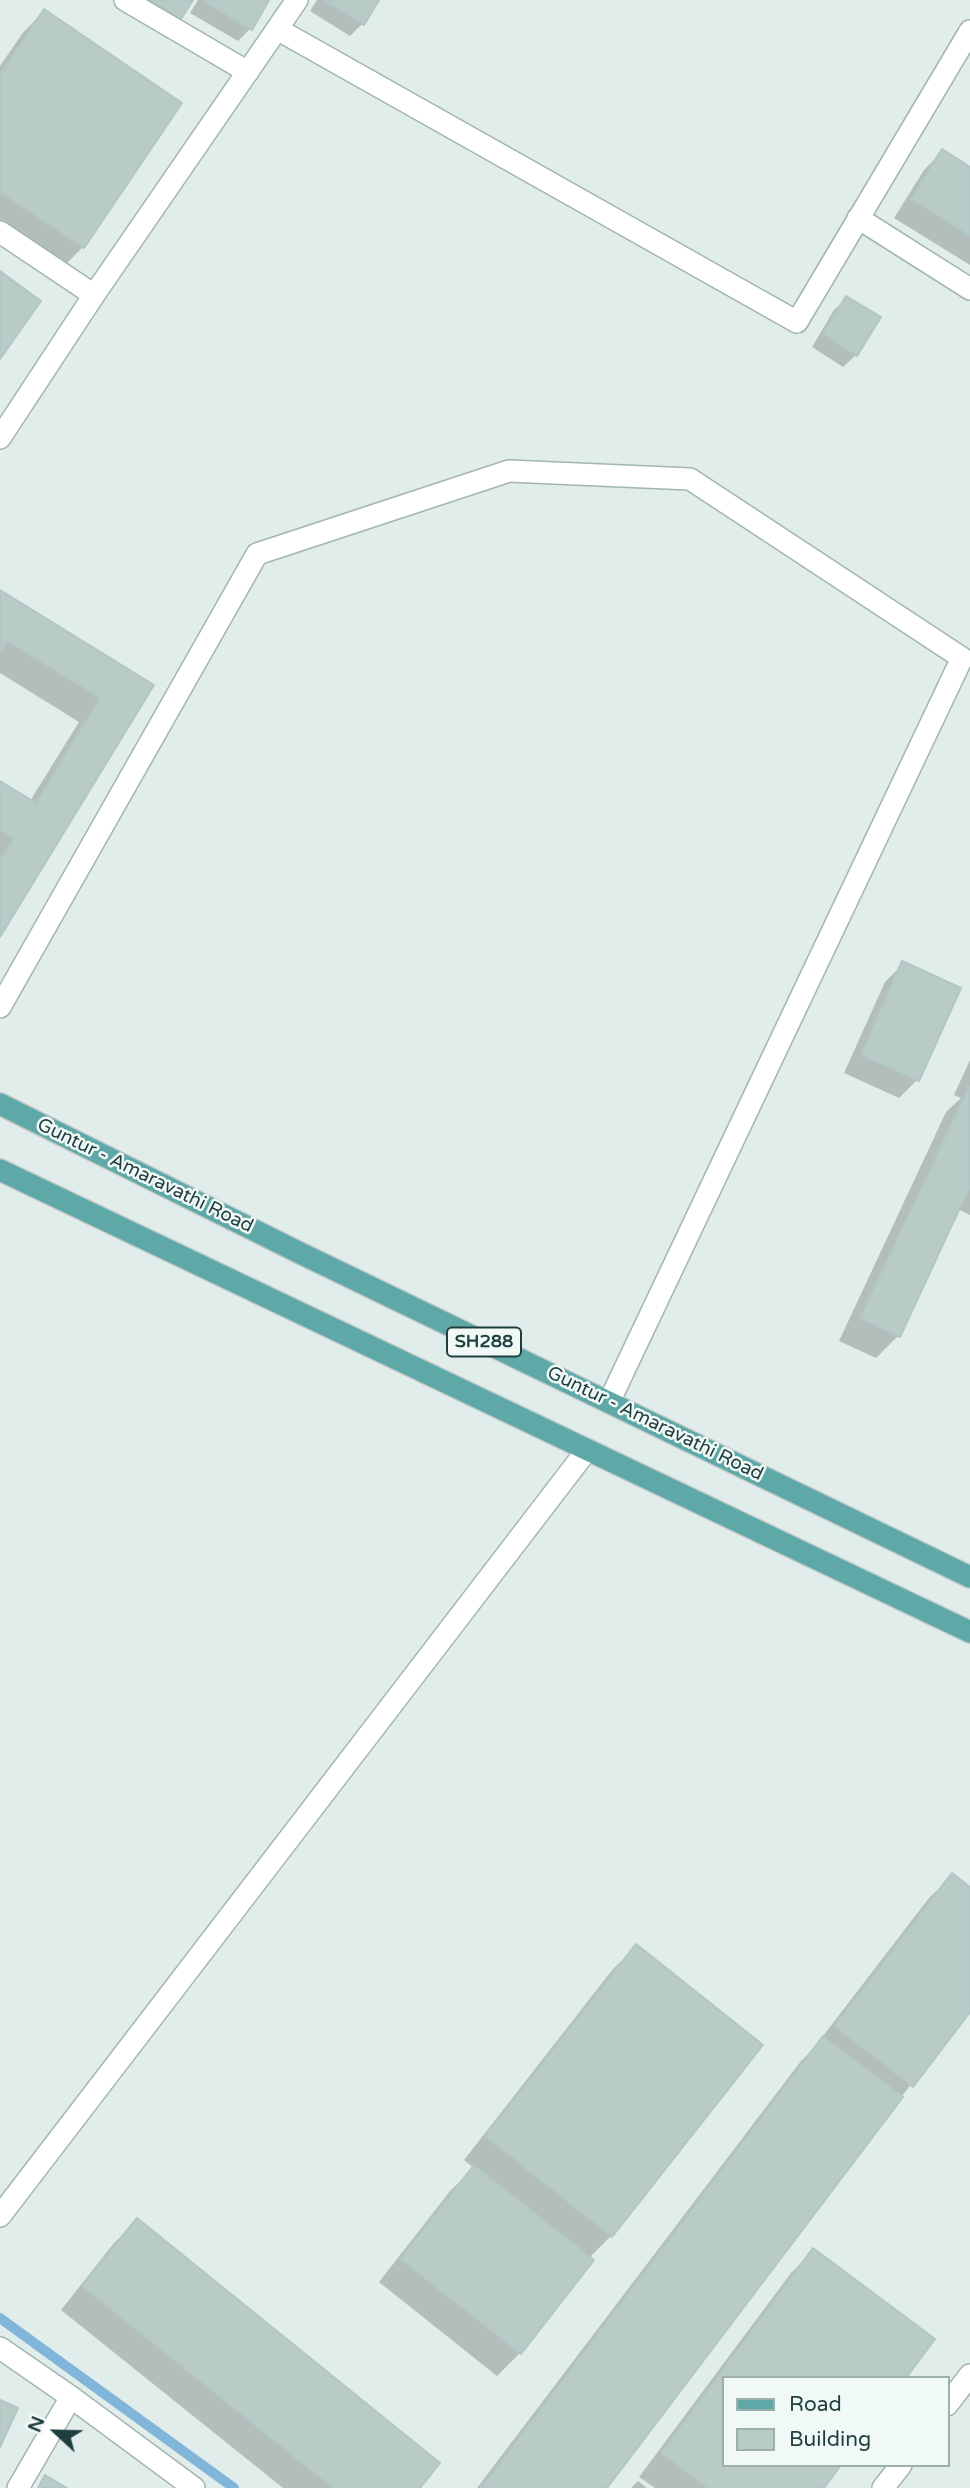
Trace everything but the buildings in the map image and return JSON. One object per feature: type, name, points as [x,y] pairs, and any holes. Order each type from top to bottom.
[{"type":"main road","name":"Guntur - Amaravathi Road","points":[[0,1104],[298,1252],[970,1577]]},
{"type":"main road","name":"SH288","points":[[0,1170],[970,1632]]},
{"type":"street","points":[[124,0],[248,72]]},
{"type":"street","points":[[0,438],[94,295],[298,0]]},
{"type":"street","points":[[277,29],[797,322],[970,32]]},
{"type":"street","points":[[858,218],[970,289]]},
{"type":"street","points":[[0,232],[94,295]]},
{"type":"street","points":[[0,1007],[257,554],[509,471],[690,479],[962,659],[609,1402]]},
{"type":"street","points":[[0,2216],[587,1450]]},
{"type":"street","points":[[0,2348],[194,2488]]},
{"type":"street","points":[[949,2402],[970,2375]]},
{"type":"street","points":[[18,2488],[71,2397]]},
{"type":"street","points":[[883,2488],[899,2467]]},
{"type":"waterway","points":[[0,2318],[234,2488]]}]
